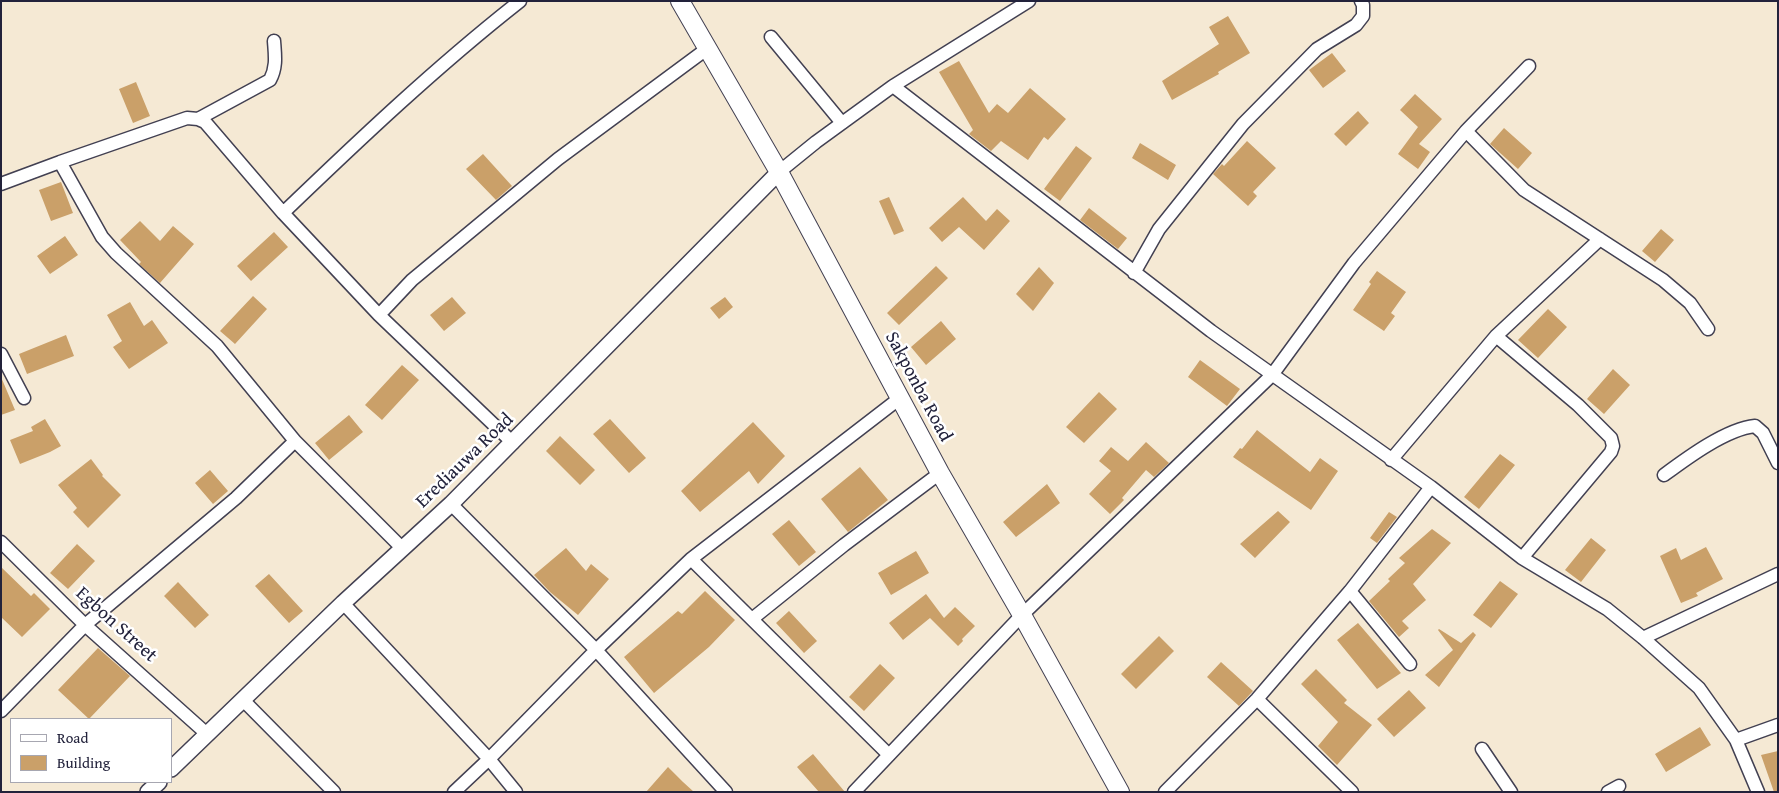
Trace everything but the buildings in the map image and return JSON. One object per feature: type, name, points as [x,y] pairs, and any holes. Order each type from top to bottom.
[{"type":"main road","name":"Sakponba Road","points":[[680,1],[779,172],[940,473],[1022,615],[1120,792]]},
{"type":"street","points":[[283,213],[337,160],[394,109],[476,36],[520,1]]},
{"type":"street","points":[[779,172],[893,86],[1029,1]]},
{"type":"street","points":[[1134,273],[1159,229],[1243,124],[1317,49],[1356,25],[1363,16],[1363,5],[1360,1]]},
{"type":"street","points":[[771,37],[842,123]]},
{"type":"street","points":[[198,119],[270,80],[276,61],[274,41]]},
{"type":"street","points":[[379,315],[412,280],[558,159],[708,48]]},
{"type":"street","points":[[854,792],[1022,615],[1272,375],[1354,264],[1466,131],[1529,66]]},
{"type":"street","points":[[893,86],[1134,273],[1272,375],[1431,487],[1522,558],[1606,609],[1643,638],[1699,688],[1736,740],[1758,792]]},
{"type":"street","points":[[1,184],[187,118],[205,122],[283,213],[379,315],[512,443]]},
{"type":"street","points":[[1466,131],[1524,190],[1663,280],[1690,302],[1708,329]]},
{"type":"street","points":[[60,162],[102,237],[116,253],[217,346],[295,441],[403,549]]},
{"type":"street","name":"Erediauwa Road","points":[[172,768],[343,603],[451,504],[779,172]]},
{"type":"street","points":[[1391,460],[1496,336],[1600,239]]},
{"type":"street","points":[[1496,336],[1578,405],[1611,438],[1613,446],[1611,452],[1522,558]]},
{"type":"street","points":[[1,354],[24,398]]},
{"type":"street","points":[[454,792],[596,650],[691,559],[900,398]]},
{"type":"street","points":[[1664,475],[1695,452],[1744,427],[1755,426],[1763,433],[1778,463]]},
{"type":"street","points":[[1,711],[85,625],[236,498],[295,441]]},
{"type":"street","points":[[752,619],[844,545],[940,473]]},
{"type":"street","points":[[1165,792],[1257,699],[1350,591],[1431,487]]},
{"type":"street","points":[[451,504],[596,650],[726,792]]},
{"type":"street","name":"Egbon Street","points":[[1,542],[85,625],[208,734]]},
{"type":"street","points":[[691,559],[889,755]]},
{"type":"street","points":[[1643,638],[1778,574]]},
{"type":"street","points":[[1350,591],[1410,664]]},
{"type":"street","points":[[343,603],[489,759],[516,792]]},
{"type":"street","points":[[1257,699],[1352,792]]},
{"type":"street","points":[[243,700],[334,792]]},
{"type":"street","points":[[1736,740],[1778,725]]},
{"type":"street","points":[[1482,749],[1511,792]]},
{"type":"street","points":[[148,792],[157,783]]}]
